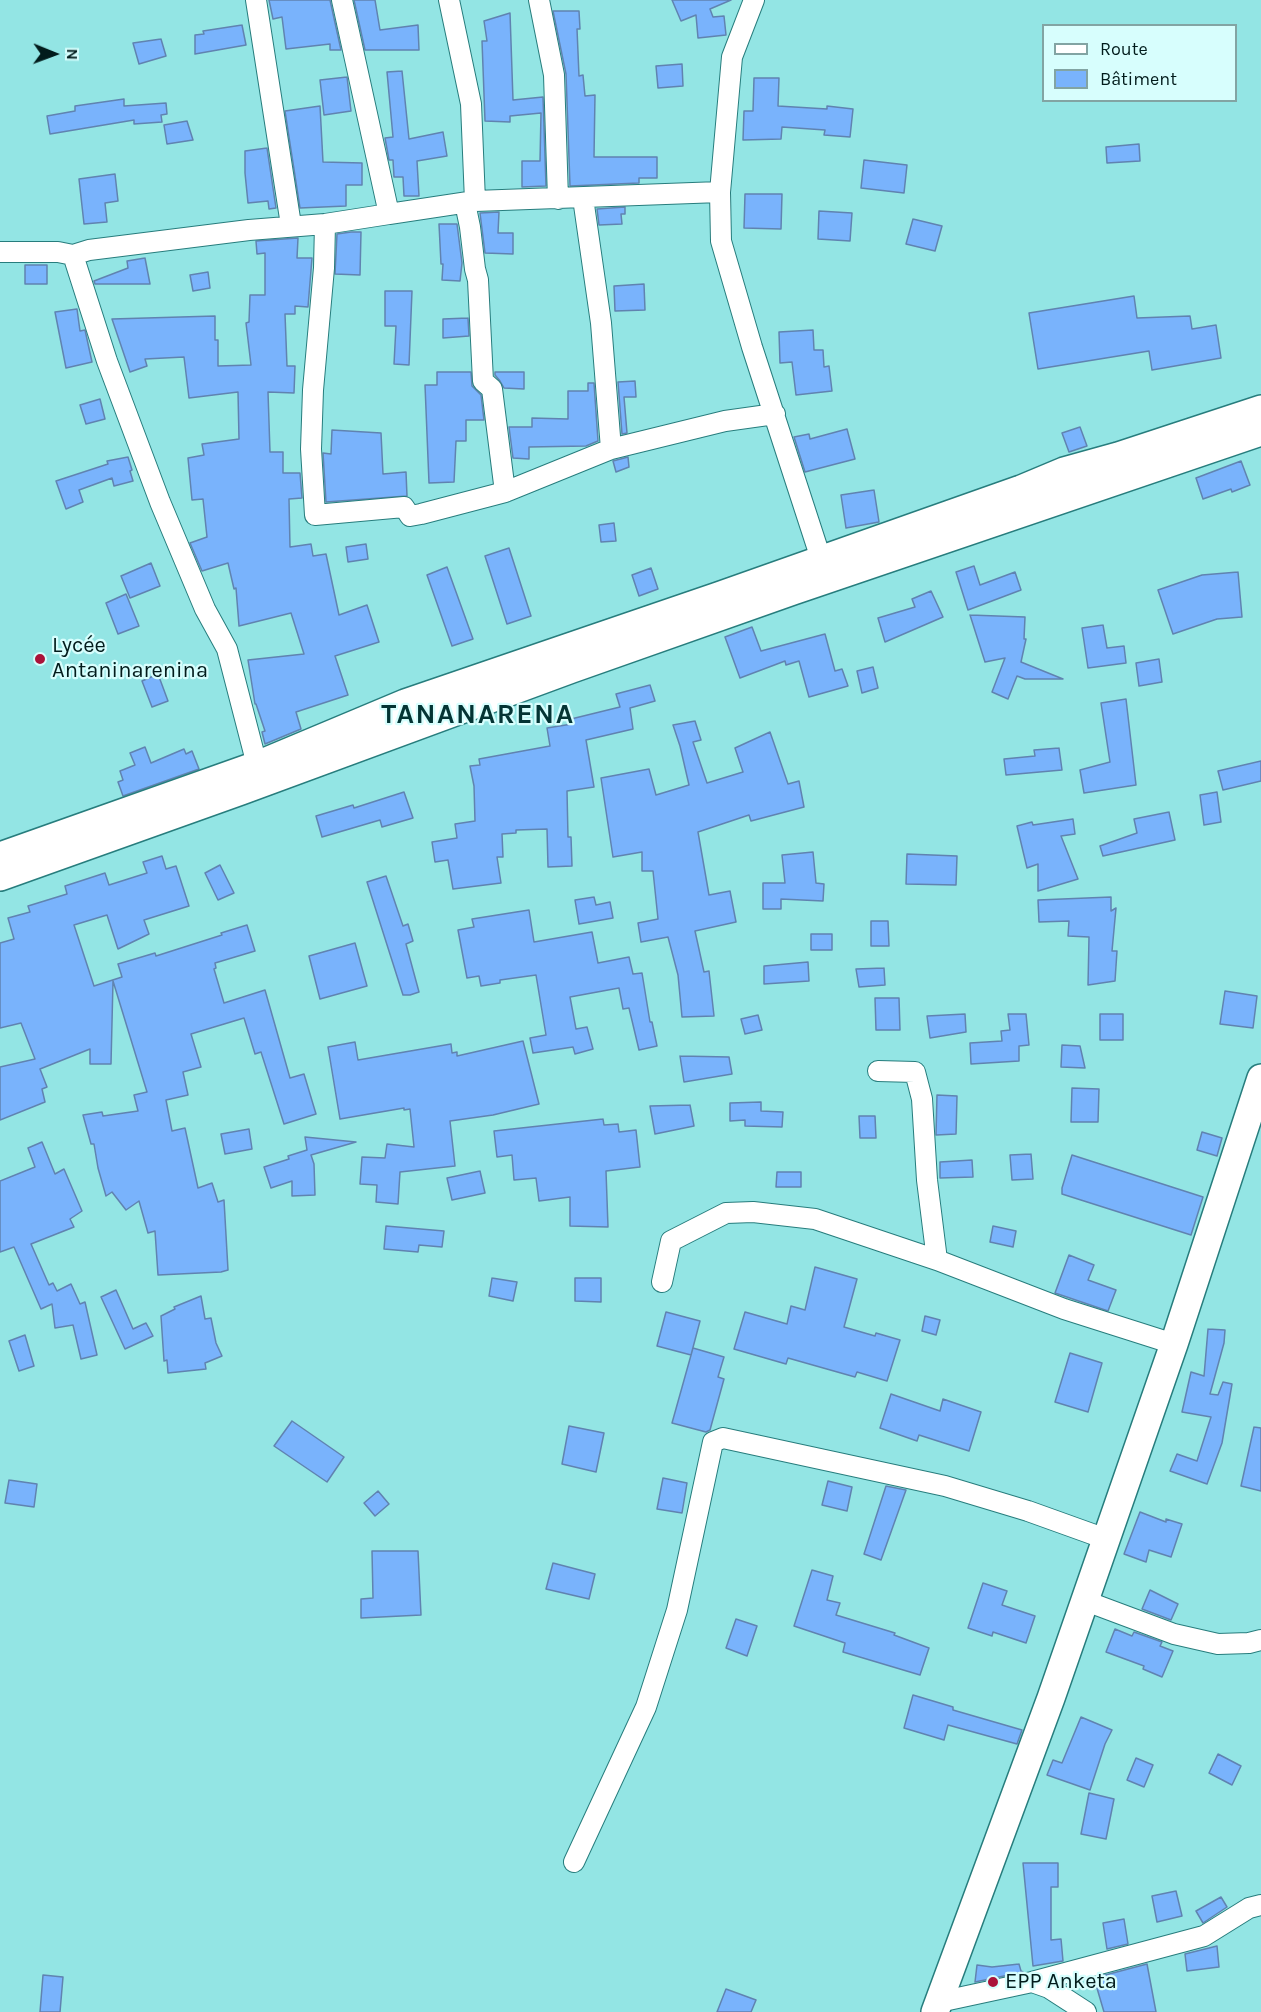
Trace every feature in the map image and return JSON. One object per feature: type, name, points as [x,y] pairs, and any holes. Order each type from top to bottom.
[{"type":"street","points":[[256,0],[291,225]]},
{"type":"street","points":[[342,0],[389,214]]},
{"type":"street","points":[[449,0],[471,104],[470,227],[478,280],[483,381],[492,390],[505,492]]},
{"type":"street","points":[[540,0],[554,75],[558,199]]},
{"type":"street","points":[[747,4],[732,57],[720,192],[721,241],[752,347],[821,559]]},
{"type":"street","points":[[0,252],[58,252],[73,255],[89,250],[291,225],[325,224],[470,202],[720,192]]},
{"type":"street","points":[[583,198],[601,323],[611,450]]},
{"type":"street","points":[[325,224],[324,268],[313,390],[312,449],[315,515],[404,507],[410,516],[505,492],[611,450],[725,421],[775,414]]},
{"type":"street","points":[[73,255],[107,361],[160,502],[205,609],[227,649],[245,776]]},
{"type":"street","points":[[0,877],[42,851],[245,776],[405,703],[568,659],[789,581],[1034,510],[1122,466],[1246,430],[1261,409]]},
{"type":"street","points":[[789,581],[821,559],[1021,489],[1064,471],[1122,466]]},
{"type":"street","points":[[0,855],[42,851]]},
{"type":"street","points":[[878,1071],[915,1072],[922,1100],[927,1180],[937,1260]]},
{"type":"street","points":[[937,2007],[1051,1698],[1083,1600],[1174,1344],[1261,1078]]},
{"type":"street","points":[[662,1282],[671,1241],[726,1213],[753,1212],[815,1219],[937,1260],[1064,1309],[1174,1344]]},
{"type":"street","points":[[574,1862],[646,1707],[677,1610],[713,1442],[723,1438],[945,1486],[1028,1511],[1106,1539]]},
{"type":"street","points":[[1083,1600],[1174,1634],[1218,1644],[1249,1643],[1261,1640]]},
{"type":"street","points":[[937,2007],[1204,1936],[1248,1908],[1261,1905]]},
{"type":"street","points":[[1032,1982],[1049,1988],[1086,2012]]},
{"type":"building","points":[[269,0],[330,0],[341,50],[330,50],[330,44],[286,49],[282,17],[273,19]]},
{"type":"building","points":[[354,0],[375,0],[380,30],[418,25],[419,50],[365,50]]},
{"type":"building","points":[[672,0],[731,0],[710,9],[713,17],[724,16],[726,35],[698,38],[696,15],[681,21]]},
{"type":"building","points":[[553,11],[579,11],[580,29],[577,29],[579,76],[583,75],[585,96],[595,95],[594,157],[657,157],[657,178],[639,178],[639,183],[570,186],[566,74]]},
{"type":"building","points":[[510,13],[513,100],[543,97],[546,186],[522,187],[522,161],[540,161],[541,113],[510,116],[510,122],[485,121],[482,41],[487,41],[484,21]]},
{"type":"building","points":[[242,25],[246,45],[195,54],[195,35],[204,34],[203,31]]},
{"type":"building","points":[[161,39],[166,56],[139,64],[133,43]]},
{"type":"building","points":[[682,64],[683,86],[658,88],[656,66]]},
{"type":"building","points":[[402,71],[409,139],[443,132],[447,156],[417,161],[419,196],[404,196],[403,177],[394,177],[393,160],[389,160],[385,138],[393,137],[387,72]]},
{"type":"building","points":[[347,77],[351,111],[324,115],[320,80]]},
{"type":"building","points":[[754,78],[779,78],[778,106],[827,109],[827,106],[853,109],[850,137],[824,135],[825,130],[782,127],[781,139],[743,140],[744,111],[753,111]]},
{"type":"building","points":[[124,99],[124,106],[166,103],[167,114],[161,115],[162,122],[134,124],[134,120],[50,134],[47,116],[75,111],[75,106]]},
{"type":"building","points":[[320,106],[323,162],[362,163],[362,185],[346,185],[346,206],[300,208],[285,111]]},
{"type":"building","points":[[187,121],[193,140],[167,144],[164,125]]},
{"type":"building","points":[[1139,144],[1140,161],[1107,163],[1106,147]]},
{"type":"building","points":[[267,148],[276,208],[269,209],[268,201],[248,203],[245,173],[245,151]]},
{"type":"building","points":[[864,160],[907,165],[904,193],[861,188]]},
{"type":"building","points":[[115,174],[118,201],[105,203],[107,222],[84,224],[79,179]]},
{"type":"building","points":[[745,194],[782,194],[781,229],[744,228]]},
{"type":"building","points":[[625,207],[625,214],[621,214],[622,224],[599,225],[597,209]]},
{"type":"building","points":[[819,211],[852,213],[850,241],[818,239]]},
{"type":"building","points":[[499,212],[498,233],[513,233],[513,254],[485,253],[480,213]]},
{"type":"building","points":[[913,219],[942,226],[935,251],[906,244]]},
{"type":"building","points":[[439,224],[457,224],[462,263],[460,281],[442,280],[443,264],[441,264]]},
{"type":"building","points":[[361,232],[360,275],[335,274],[337,234]]},
{"type":"building","points":[[298,238],[297,258],[312,258],[308,307],[295,306],[295,314],[285,314],[287,366],[295,366],[294,393],[268,392],[270,452],[283,452],[283,473],[300,473],[302,498],[289,499],[290,547],[311,544],[313,556],[326,554],[339,615],[367,605],[379,642],[335,656],[348,695],[296,712],[301,729],[265,744],[262,732],[265,731],[255,704],[248,660],[304,654],[291,613],[239,626],[236,588],[234,589],[228,563],[202,571],[190,543],[207,537],[203,499],[192,500],[188,458],[204,455],[202,444],[239,439],[238,392],[189,398],[184,357],[145,359],[147,366],[130,372],[112,319],[215,316],[218,366],[251,365],[246,323],[249,322],[250,295],[265,295],[265,253],[257,254],[256,241]]},
{"type":"building","points":[[145,258],[150,284],[95,284],[94,281],[128,268],[127,261]]},
{"type":"building","points":[[25,265],[47,265],[47,284],[25,284]]},
{"type":"building","points":[[208,272],[210,288],[193,291],[190,275]]},
{"type":"building","points":[[644,284],[645,310],[615,311],[614,286]]},
{"type":"building","points":[[385,291],[412,291],[409,365],[394,364],[396,326],[385,326]]},
{"type":"building","points":[[1134,296],[1137,318],[1190,316],[1192,329],[1216,325],[1221,358],[1152,370],[1149,351],[1038,369],[1029,313]]},
{"type":"building","points":[[77,309],[80,331],[85,330],[92,362],[66,368],[55,312]]},
{"type":"building","points":[[468,318],[469,336],[443,338],[443,319]]},
{"type":"building","points":[[813,330],[814,350],[823,350],[824,367],[829,366],[832,391],[796,395],[792,362],[780,363],[779,332]]},
{"type":"building","points":[[437,372],[471,372],[472,386],[481,395],[484,420],[466,420],[466,441],[456,441],[454,482],[429,483],[425,385],[437,385]]},
{"type":"building","points":[[495,372],[524,372],[524,389],[504,388]]},
{"type":"building","points":[[635,381],[636,397],[624,397],[627,433],[622,434],[618,382]]},
{"type":"building","points":[[588,383],[594,383],[598,441],[586,446],[529,447],[529,459],[513,458],[509,427],[532,427],[532,418],[568,419],[568,391],[588,391]]},
{"type":"building","points":[[100,399],[105,419],[86,424],[80,405]]},
{"type":"building","points":[[1080,427],[1087,446],[1069,452],[1062,433]]},
{"type":"building","points":[[847,429],[855,459],[805,472],[794,437],[809,434],[810,439]]},
{"type":"building","points":[[332,430],[381,433],[383,474],[406,472],[407,496],[326,502],[323,453],[331,454]]},
{"type":"building","points":[[128,457],[133,481],[114,486],[112,478],[79,490],[83,502],[66,509],[56,481],[108,464],[107,461]]},
{"type":"building","points":[[628,457],[629,467],[616,472],[613,461]]},
{"type":"building","points":[[1241,461],[1250,485],[1203,499],[1196,478]]},
{"type":"building","points":[[874,490],[879,522],[846,528],[841,495]]},
{"type":"building","points":[[614,523],[616,541],[601,542],[599,525]]},
{"type":"building","points":[[366,544],[368,559],[348,562],[346,547]]},
{"type":"building","points":[[509,548],[531,616],[507,624],[485,556]]},
{"type":"building","points":[[151,563],[160,586],[130,598],[121,576]]},
{"type":"building","points":[[974,566],[980,585],[1015,572],[1021,590],[968,610],[956,572]]},
{"type":"building","points":[[447,567],[473,639],[452,646],[427,575]]},
{"type":"building","points":[[651,568],[658,589],[639,596],[632,575]]},
{"type":"building","points":[[1238,572],[1242,617],[1217,619],[1173,634],[1158,590],[1202,575]]},
{"type":"building","points":[[931,591],[943,617],[885,642],[878,618],[915,607],[912,599]]},
{"type":"building","points":[[126,594],[139,626],[118,634],[106,603]]},
{"type":"building","points":[[970,615],[1025,617],[1024,639],[1026,639],[1021,662],[1063,679],[1025,679],[1017,676],[1008,699],[992,692],[1005,658],[985,662]]},
{"type":"building","points":[[1103,625],[1107,648],[1124,646],[1126,663],[1088,668],[1082,628]]},
{"type":"building","points":[[752,627],[761,651],[825,634],[835,671],[842,669],[848,686],[809,697],[799,661],[786,665],[785,661],[740,678],[725,637]]},
{"type":"building","points":[[1159,659],[1162,682],[1139,686],[1136,663]]},
{"type":"building","points":[[873,667],[878,688],[862,693],[857,671]]},
{"type":"building","points":[[158,674],[168,701],[152,707],[142,681]]},
{"type":"building","points":[[650,685],[655,701],[630,708],[633,729],[586,740],[594,787],[567,791],[568,837],[571,837],[572,866],[548,867],[547,829],[516,830],[516,833],[502,834],[503,857],[497,857],[501,883],[453,889],[448,860],[435,862],[432,842],[457,838],[455,824],[475,821],[474,786],[470,766],[480,765],[479,759],[550,746],[547,728],[572,724],[571,719],[620,707],[616,694]]},
{"type":"building","points":[[1126,699],[1136,785],[1084,793],[1080,770],[1110,762],[1101,703]]},
{"type":"building","points":[[695,721],[701,740],[693,742],[707,783],[743,772],[735,748],[770,732],[788,784],[799,781],[804,807],[751,821],[749,815],[698,832],[709,895],[730,891],[736,922],[695,931],[704,972],[709,971],[714,1016],[682,1017],[678,975],[668,937],[641,942],[638,923],[658,919],[653,871],[642,871],[642,852],[613,857],[601,778],[649,769],[656,795],[689,785],[673,725]]},
{"type":"building","points":[[145,747],[151,763],[184,749],[186,754],[192,751],[199,769],[123,796],[118,782],[123,780],[120,771],[135,765],[130,753]]},
{"type":"building","points":[[1059,748],[1062,770],[1006,775],[1004,759],[1035,756],[1034,750]]},
{"type":"building","points":[[1261,761],[1261,781],[1223,790],[1218,771]]},
{"type":"building","points":[[404,792],[413,818],[382,827],[380,820],[322,837],[316,816],[353,805],[354,808]]},
{"type":"building","points":[[1217,792],[1221,822],[1204,825],[1200,795]]},
{"type":"building","points":[[1169,812],[1175,840],[1103,856],[1100,846],[1137,833],[1134,819]]},
{"type":"building","points":[[1073,819],[1075,834],[1061,836],[1078,879],[1038,891],[1038,864],[1027,868],[1017,826],[1032,822],[1033,825]]},
{"type":"building","points":[[813,852],[816,883],[824,884],[823,901],[781,899],[781,909],[763,909],[763,883],[785,883],[782,855]]},
{"type":"building","points":[[907,854],[957,856],[956,885],[906,884]]},
{"type":"building","points":[[162,856],[166,869],[176,866],[189,906],[144,920],[149,934],[118,949],[107,915],[74,925],[94,986],[122,977],[118,964],[155,953],[156,956],[247,925],[255,951],[215,963],[216,968],[214,969],[224,1003],[265,990],[290,1078],[304,1074],[316,1114],[284,1124],[261,1052],[255,1054],[244,1018],[191,1034],[201,1067],[183,1072],[188,1095],[166,1100],[172,1131],[185,1128],[198,1188],[212,1183],[218,1202],[224,1200],[228,1270],[221,1272],[158,1275],[155,1231],[148,1233],[139,1201],[126,1210],[112,1192],[106,1196],[94,1144],[91,1144],[83,1115],[102,1112],[103,1116],[138,1111],[134,1095],[147,1092],[113,981],[111,1064],[90,1064],[90,1049],[40,1069],[47,1087],[42,1089],[45,1102],[0,1120],[0,1067],[35,1059],[21,1023],[0,1028],[0,943],[14,939],[8,918],[30,912],[28,906],[67,894],[65,886],[105,873],[109,885],[147,873],[143,862]]},
{"type":"building","points":[[220,865],[234,893],[218,900],[205,873]]},
{"type":"building","points":[[386,876],[403,926],[408,924],[413,941],[406,944],[419,992],[410,995],[403,995],[367,882]]},
{"type":"building","points":[[594,897],[596,905],[610,902],[613,918],[579,924],[575,900]]},
{"type":"building","points":[[1111,897],[1111,911],[1116,908],[1112,951],[1117,951],[1115,981],[1088,985],[1089,937],[1068,936],[1069,921],[1039,922],[1038,900]]},
{"type":"building","points":[[529,910],[534,942],[592,932],[598,963],[629,957],[633,974],[642,973],[650,1022],[652,1022],[657,1046],[639,1050],[629,1008],[623,1009],[619,988],[570,997],[576,1029],[587,1027],[593,1049],[575,1054],[573,1047],[533,1053],[530,1038],[546,1035],[536,975],[500,980],[500,983],[481,986],[479,976],[467,978],[458,930],[474,927],[472,919]]},
{"type":"building","points":[[871,921],[888,921],[889,946],[871,946]]},
{"type":"building","points":[[811,934],[832,934],[832,950],[811,950]]},
{"type":"building","points":[[355,943],[367,986],[320,999],[309,956]]},
{"type":"building","points":[[808,962],[809,981],[764,984],[764,966]]},
{"type":"building","points":[[884,968],[885,985],[859,987],[856,969]]},
{"type":"building","points":[[1225,991],[1257,996],[1253,1028],[1220,1024]]},
{"type":"building","points":[[875,998],[899,998],[900,1030],[876,1030]]},
{"type":"building","points":[[965,1014],[966,1032],[930,1038],[927,1016]]},
{"type":"building","points":[[1008,1014],[1026,1014],[1029,1045],[1019,1046],[1019,1061],[971,1064],[970,1043],[1002,1041],[1001,1031],[1010,1030]]},
{"type":"building","points":[[1100,1014],[1123,1014],[1123,1040],[1100,1040]]},
{"type":"building","points":[[758,1015],[762,1030],[745,1034],[741,1019]]},
{"type":"building","points":[[523,1041],[539,1104],[493,1115],[450,1121],[455,1166],[400,1172],[398,1204],[376,1202],[377,1185],[360,1184],[362,1157],[385,1158],[387,1144],[414,1147],[410,1109],[404,1110],[404,1108],[340,1119],[328,1047],[355,1042],[358,1060],[451,1044],[452,1053],[457,1052],[457,1056]]},
{"type":"building","points":[[1062,1045],[1080,1046],[1085,1068],[1061,1067]]},
{"type":"building","points":[[680,1056],[729,1057],[732,1074],[684,1082]]},
{"type":"building","points":[[1072,1088],[1099,1089],[1098,1122],[1071,1122]]},
{"type":"building","points":[[937,1095],[957,1096],[956,1134],[936,1135]]},
{"type":"building","points":[[761,1102],[761,1111],[783,1112],[782,1127],[745,1126],[745,1120],[730,1121],[730,1103]]},
{"type":"building","points":[[690,1105],[694,1126],[655,1134],[650,1106]]},
{"type":"building","points":[[859,1116],[875,1116],[876,1138],[860,1138]]},
{"type":"building","points":[[603,1119],[604,1125],[618,1124],[619,1132],[636,1130],[640,1167],[606,1171],[608,1227],[570,1226],[570,1197],[539,1201],[536,1178],[514,1180],[512,1155],[497,1157],[494,1131]]},
{"type":"building","points":[[249,1129],[252,1149],[225,1154],[221,1134]]},
{"type":"building","points":[[1202,1132],[1222,1138],[1217,1156],[1197,1150]]},
{"type":"building","points":[[305,1137],[356,1142],[311,1155],[314,1164],[315,1195],[292,1196],[292,1181],[271,1188],[264,1167],[307,1150]]},
{"type":"building","points":[[42,1142],[55,1174],[64,1169],[82,1211],[70,1219],[74,1227],[31,1244],[49,1285],[53,1283],[57,1291],[71,1284],[80,1304],[85,1302],[97,1355],[81,1359],[73,1325],[55,1328],[52,1304],[41,1309],[14,1247],[0,1252],[0,1181],[35,1167],[28,1148]]},
{"type":"building","points":[[1031,1154],[1033,1179],[1012,1180],[1010,1155]]},
{"type":"building","points":[[1072,1155],[1203,1197],[1191,1235],[1062,1194]]},
{"type":"building","points":[[972,1160],[973,1177],[940,1178],[940,1162]]},
{"type":"building","points":[[480,1171],[485,1193],[452,1200],[447,1178]]},
{"type":"building","points":[[777,1172],[801,1172],[801,1187],[776,1187]]},
{"type":"building","points":[[386,1226],[444,1231],[442,1247],[419,1245],[418,1252],[384,1249]]},
{"type":"building","points":[[993,1226],[1016,1231],[1013,1247],[990,1242]]},
{"type":"building","points":[[1069,1255],[1094,1265],[1088,1280],[1116,1290],[1108,1311],[1055,1293]]},
{"type":"building","points":[[815,1267],[857,1279],[844,1327],[900,1340],[887,1381],[857,1372],[855,1377],[788,1358],[786,1364],[734,1349],[745,1312],[787,1324],[791,1306],[805,1310]]},
{"type":"building","points":[[492,1278],[517,1282],[513,1301],[489,1296]]},
{"type":"building","points":[[575,1278],[601,1278],[601,1302],[575,1301]]},
{"type":"building","points":[[116,1290],[133,1329],[146,1323],[153,1336],[125,1349],[101,1297]]},
{"type":"building","points":[[201,1296],[205,1319],[211,1318],[216,1343],[222,1356],[205,1363],[206,1369],[168,1373],[167,1360],[164,1361],[161,1316],[175,1309],[174,1307]]},
{"type":"building","points":[[666,1312],[700,1321],[691,1355],[657,1346]]},
{"type":"building","points":[[925,1316],[940,1320],[936,1335],[922,1331]]},
{"type":"building","points":[[1208,1329],[1225,1330],[1224,1343],[1210,1394],[1218,1395],[1223,1382],[1232,1384],[1222,1443],[1207,1484],[1170,1471],[1177,1454],[1197,1461],[1211,1417],[1182,1412],[1191,1372],[1204,1376]]},
{"type":"building","points":[[25,1335],[34,1366],[19,1371],[9,1341]]},
{"type":"building","points":[[693,1348],[724,1357],[718,1377],[724,1379],[710,1430],[706,1432],[672,1423]]},
{"type":"building","points":[[1070,1353],[1102,1363],[1088,1412],[1055,1402]]},
{"type":"building","points":[[891,1394],[940,1411],[943,1399],[981,1412],[969,1451],[919,1435],[917,1441],[880,1428]]},
{"type":"building","points":[[292,1421],[344,1457],[327,1482],[274,1446]]},
{"type":"building","points":[[569,1426],[604,1433],[596,1472],[562,1464]]},
{"type":"building","points":[[1254,1427],[1261,1428],[1261,1491],[1241,1486]]},
{"type":"building","points":[[663,1478],[687,1483],[682,1513],[657,1509]]},
{"type":"building","points":[[9,1480],[37,1484],[34,1507],[5,1503]]},
{"type":"building","points":[[828,1481],[852,1487],[847,1511],[822,1505]]},
{"type":"building","points":[[886,1486],[906,1490],[881,1560],[864,1554]]},
{"type":"building","points":[[378,1491],[389,1504],[375,1516],[364,1503]]},
{"type":"building","points":[[1140,1512],[1166,1522],[1166,1519],[1182,1524],[1171,1557],[1149,1550],[1146,1562],[1124,1554]]},
{"type":"building","points":[[372,1551],[418,1551],[421,1615],[361,1618],[361,1599],[373,1598]]},
{"type":"building","points":[[553,1563],[595,1574],[589,1599],[546,1589]]},
{"type":"building","points":[[812,1570],[833,1576],[827,1600],[840,1603],[836,1615],[895,1633],[894,1635],[929,1648],[920,1675],[843,1652],[845,1643],[794,1626]]},
{"type":"building","points":[[983,1583],[1007,1591],[1002,1605],[1035,1616],[1026,1643],[993,1632],[992,1636],[968,1628]]},
{"type":"building","points":[[1150,1590],[1178,1604],[1171,1620],[1142,1609]]},
{"type":"building","points":[[736,1619],[757,1626],[747,1656],[726,1648]]},
{"type":"building","points":[[1115,1629],[1132,1636],[1134,1632],[1162,1642],[1160,1646],[1173,1651],[1162,1677],[1143,1669],[1144,1666],[1106,1652]]},
{"type":"building","points":[[913,1695],[953,1707],[953,1710],[1022,1730],[1017,1744],[948,1725],[944,1740],[904,1728]]},
{"type":"building","points":[[1081,1717],[1112,1730],[1090,1790],[1047,1775],[1053,1760],[1062,1763]]},
{"type":"building","points":[[1218,1754],[1241,1766],[1232,1785],[1209,1773]]},
{"type":"building","points":[[1136,1758],[1153,1765],[1144,1787],[1127,1780]]},
{"type":"building","points":[[1089,1793],[1114,1799],[1106,1839],[1081,1834]]},
{"type":"building","points":[[1023,1863],[1058,1863],[1058,1887],[1051,1887],[1051,1940],[1061,1939],[1063,1961],[1033,1966]]},
{"type":"building","points":[[1176,1891],[1182,1916],[1157,1922],[1152,1896]]},
{"type":"building","points":[[1221,1897],[1227,1907],[1203,1923],[1196,1911]]},
{"type":"building","points":[[1124,1919],[1128,1944],[1107,1949],[1103,1923]]},
{"type":"building","points":[[1217,1946],[1219,1967],[1187,1971],[1185,1954]]},
{"type":"building","points":[[1019,1964],[1023,1972],[975,1982],[977,1965],[992,1967]]},
{"type":"building","points":[[1147,1964],[1156,2012],[1104,2012],[1094,1978]]},
{"type":"building","points":[[43,1975],[63,1977],[60,2012],[40,2012]]},
{"type":"building","points":[[726,1989],[756,2000],[751,2012],[717,2012]]},
{"type":"place","name":"Lycée Antaninarenina","points":[[40,659]]},
{"type":"place","name":"EPP Anketa","points":[[993,1982]]},
{"type":"district","name":"TANANARENA","points":[[478,715]]}]
